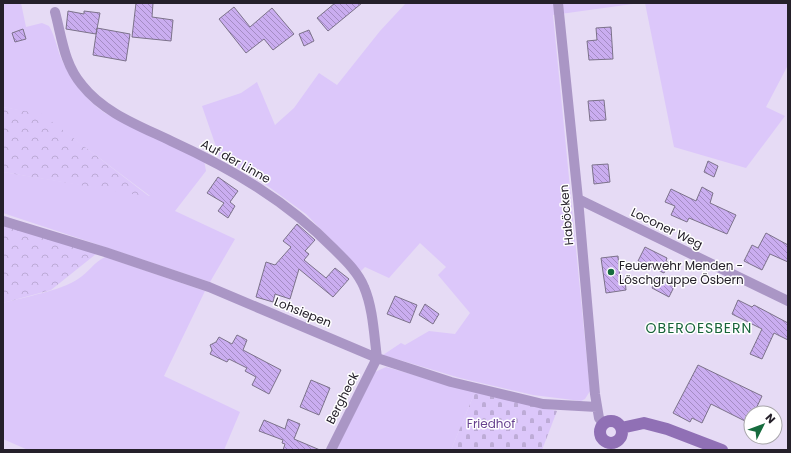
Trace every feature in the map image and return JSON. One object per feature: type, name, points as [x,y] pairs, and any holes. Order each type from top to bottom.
[{"type":"street","name":"Haböcken","points":[[558,3],[597,407],[599,418],[604,424]]},
{"type":"street","name":"Auf der Linne","points":[[55,12],[63,49],[71,67],[81,84],[103,107],[248,180],[302,218],[356,272],[364,287],[370,310],[377,358]]},
{"type":"street","name":"Loconer Weg","points":[[578,199],[788,302]]},
{"type":"street","name":"Lohsiepen","points":[[3,221],[105,252],[208,287],[377,358],[451,382],[543,404],[597,407]]},
{"type":"street","name":"Bergheck","points":[[331,450],[377,358]]},
{"type":"street","points":[[607,422],[616,422],[621,428],[619,439],[608,446],[601,436],[601,428],[607,422]]},
{"type":"street","points":[[621,428],[644,423],[667,429],[722,450]]},
{"type":"green space","points":[[3,3],[21,3],[26,27],[42,23],[49,26],[61,58],[69,74],[79,89],[98,108],[105,113],[204,160],[206,171],[175,211],[235,239],[210,282],[3,213],[3,172],[150,196],[42,115],[3,107]]},
{"type":"green space","points":[[406,3],[640,3],[553,15],[590,391],[585,399],[581,401],[533,395],[460,378],[383,355],[401,343],[405,345],[429,331],[455,334],[470,313],[438,275],[446,267],[420,243],[389,278],[365,267],[361,271],[306,214],[258,179],[220,158],[202,106],[241,93],[257,82],[275,125],[294,108],[319,73],[337,85],[380,31]]},
{"type":"green space","points":[[645,3],[788,3],[788,65],[766,107],[785,116],[746,168],[674,147]]},
{"type":"green space","points":[[3,107],[42,114],[150,197],[3,172]]},
{"type":"green space","points":[[3,215],[96,254],[51,290],[3,303]]},
{"type":"green space","points":[[105,257],[205,291],[164,376],[240,412],[224,450],[28,450],[3,439],[3,303],[62,287],[82,277]]},
{"type":"green space","points":[[386,367],[475,392],[451,450],[336,450],[375,372]]},
{"type":"green space","name":"Friedhof","points":[[475,392],[557,411],[542,450],[451,450]]},
{"type":"building","points":[[136,3],[153,3],[152,17],[173,20],[171,41],[132,37]]},
{"type":"building","points":[[335,3],[362,3],[328,31],[317,18]]},
{"type":"building","points":[[234,7],[250,27],[272,8],[294,34],[273,50],[264,39],[246,53],[219,19]]},
{"type":"building","points":[[68,11],[84,14],[84,11],[100,13],[96,34],[66,29]]},
{"type":"building","points":[[611,27],[613,59],[589,60],[587,41],[597,40],[596,28]]},
{"type":"building","points":[[97,28],[130,34],[126,61],[93,55]]},
{"type":"building","points":[[23,29],[26,39],[15,42],[12,33]]},
{"type":"building","points":[[309,30],[314,41],[304,46],[299,34]]},
{"type":"building","points":[[604,100],[606,120],[590,121],[588,101]]},
{"type":"building","points":[[708,161],[718,166],[714,177],[704,172]]},
{"type":"building","points":[[608,164],[610,182],[594,184],[592,165]]},
{"type":"building","points":[[218,177],[238,191],[230,202],[235,206],[228,218],[218,211],[224,203],[207,193]]},
{"type":"building","points":[[702,187],[713,193],[710,203],[736,215],[727,234],[689,218],[687,222],[671,215],[675,206],[665,202],[671,189],[696,201]]},
{"type":"building","points":[[297,224],[315,240],[305,251],[309,254],[304,260],[326,278],[335,268],[349,279],[333,297],[299,269],[290,299],[275,294],[273,302],[256,297],[266,262],[275,265],[291,247],[283,241]]},
{"type":"building","points":[[766,233],[788,245],[788,262],[770,254],[762,270],[744,261],[752,245],[758,248]]},
{"type":"building","points":[[645,247],[667,258],[666,261],[669,263],[664,273],[638,261]]},
{"type":"building","name":"Feuerwehr Menden - Löschgruppe Ösbern","points":[[618,256],[620,280],[625,279],[626,290],[606,293],[601,258]]},
{"type":"building","points":[[657,278],[674,287],[669,297],[652,288]]},
{"type":"building","points":[[395,296],[417,305],[410,323],[387,314]]},
{"type":"building","points":[[738,300],[752,307],[754,305],[788,323],[788,340],[774,333],[762,359],[750,354],[762,329],[732,314]]},
{"type":"building","points":[[425,304],[439,314],[433,324],[419,315]]},
{"type":"building","points":[[237,335],[247,340],[243,350],[281,370],[269,394],[252,385],[256,377],[245,371],[247,368],[229,359],[227,362],[210,354],[212,350],[210,345],[216,342],[219,337],[232,344]]},
{"type":"building","points":[[698,365],[762,396],[758,405],[743,405],[743,420],[711,404],[702,423],[692,418],[690,422],[673,413]]},
{"type":"building","points":[[311,380],[330,388],[319,415],[300,407]]},
{"type":"building","points":[[288,419],[300,424],[294,439],[320,450],[283,450],[285,444],[282,443],[283,440],[259,431],[264,420],[285,429]]},
{"type":"place","name":"Feuerwehr Menden - Löschgruppe Ösbern","points":[[611,272]]},
{"type":"district","name":"OBEROESBERN","points":[[699,328]]}]
